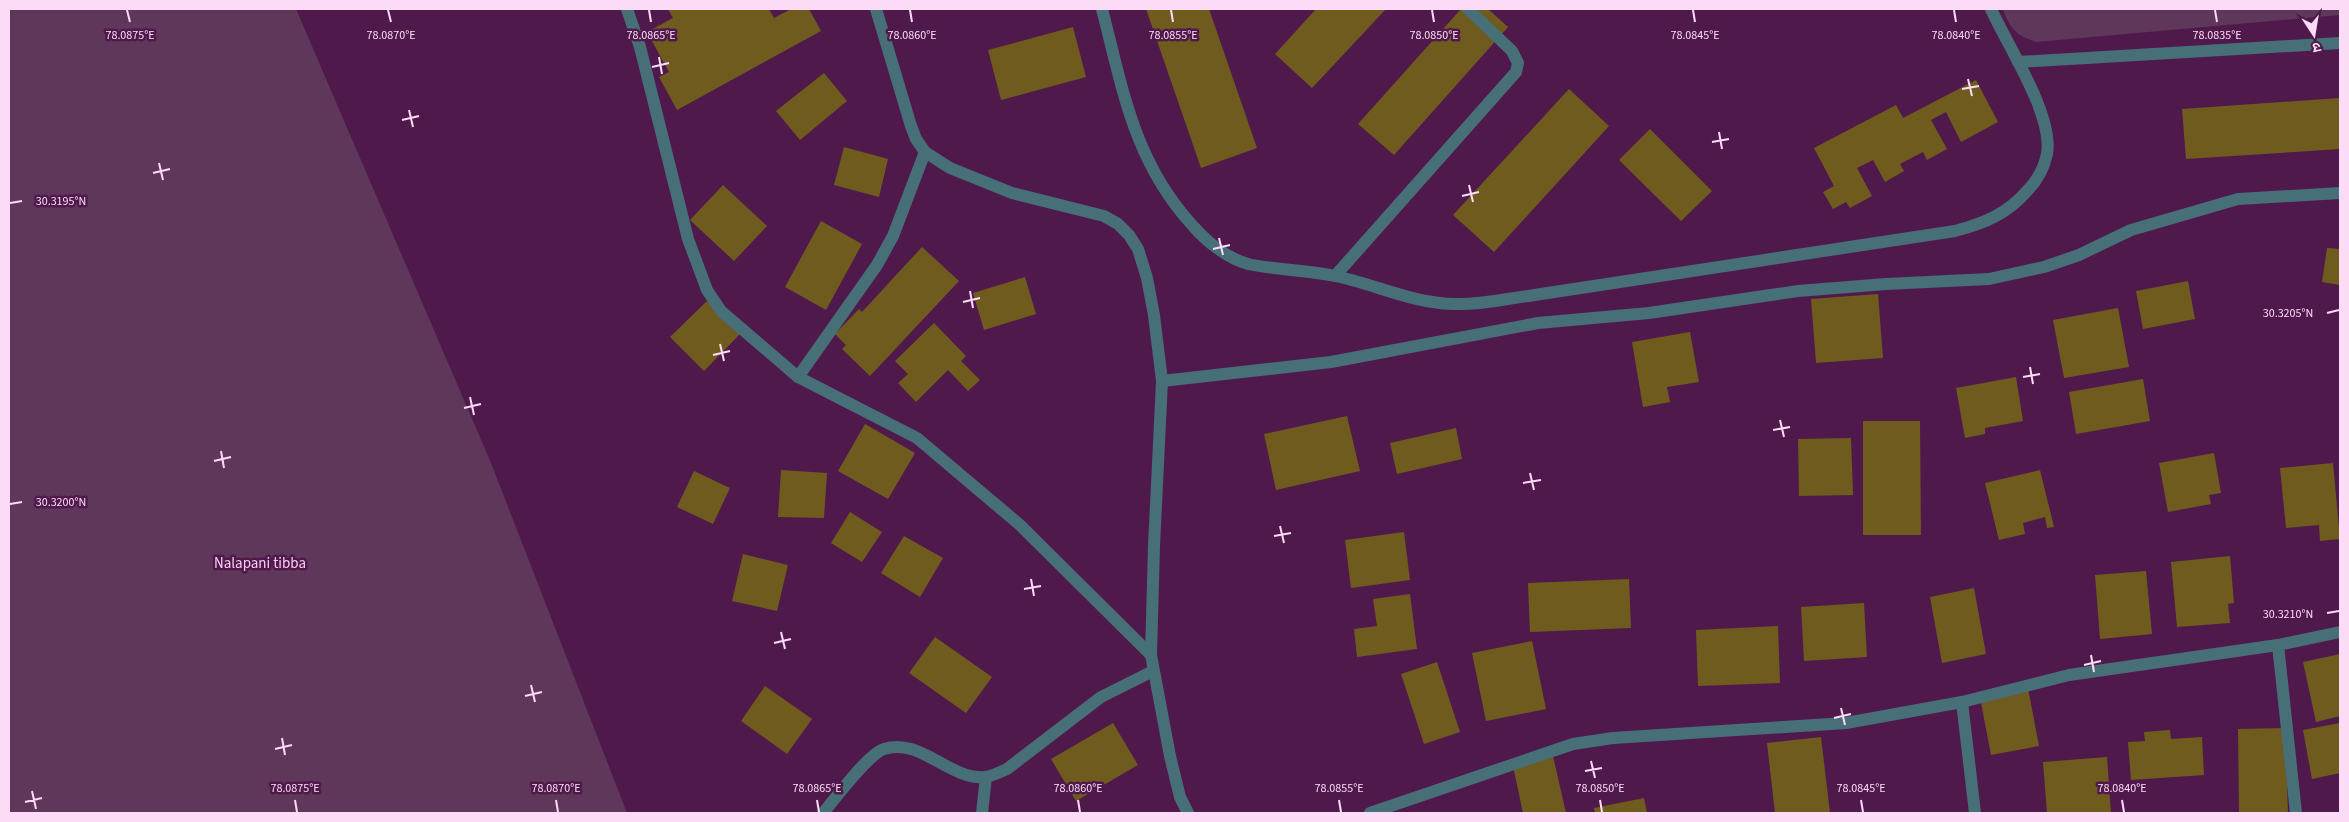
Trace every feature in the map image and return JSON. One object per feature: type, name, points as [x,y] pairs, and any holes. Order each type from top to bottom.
[{"type":"street","points":[[627,9],[640,47],[688,239],[707,290],[721,311],[798,377],[917,438],[1020,525],[1151,655]]},
{"type":"street","points":[[876,9],[911,126],[916,140],[925,152],[950,168],[1012,192],[1104,216],[1118,224],[1129,235],[1138,250],[1147,278],[1154,315],[1162,382],[1151,655],[1170,756],[1180,797],[1188,813]]},
{"type":"street","points":[[1102,9],[1140,143],[1151,168],[1185,217],[1205,240],[1230,256],[1248,263],[1335,276],[1410,297],[1456,304],[1528,296],[1955,232],[1996,218],[2013,207],[2041,172],[2047,153],[2044,124],[2018,62],[1992,9]]},
{"type":"street","points":[[1335,276],[1516,72],[1518,63],[1512,51],[1468,9]]},
{"type":"street","points":[[2018,62],[2340,43]]},
{"type":"street","points":[[798,377],[877,265],[893,236],[925,152]]},
{"type":"street","points":[[1162,382],[1331,362],[1538,323],[1649,313],[1798,291],[1989,279],[2044,267],[2079,255],[2131,230],[2238,199],[2340,193]]},
{"type":"street","points":[[1370,813],[1573,744],[1613,738],[1846,723],[1962,702],[2069,675],[2278,645],[2340,632]]},
{"type":"street","points":[[2278,645],[2296,813]]},
{"type":"street","points":[[823,813],[855,774],[882,749],[905,747],[967,774],[986,777],[1007,769],[1101,696],[1153,671]]},
{"type":"street","points":[[1962,702],[1975,813]]},
{"type":"street","points":[[982,813],[986,777]]},
{"type":"green space","name":"Nalapani tibba","points":[[9,9],[296,9],[491,463],[627,813],[9,813]]},
{"type":"green space","points":[[2003,9],[2340,9],[2340,15],[2036,42],[2023,37],[2011,26]]},
{"type":"building","points":[[668,9],[769,9],[774,18],[791,9],[809,9],[821,31],[677,110],[659,77],[669,72],[647,32],[673,18]]},
{"type":"building","points":[[1146,9],[1209,9],[1257,148],[1201,168]]},
{"type":"building","points":[[1316,9],[1386,9],[1312,88],[1275,54]]},
{"type":"building","points":[[1461,9],[1488,9],[1508,27],[1394,155],[1358,124]]},
{"type":"building","points":[[1073,27],[1086,77],[1001,100],[988,50]]},
{"type":"building","points":[[824,73],[847,101],[800,140],[776,111]]},
{"type":"building","points":[[1976,80],[1998,122],[1961,142],[1946,112],[1931,120],[1947,149],[1927,160],[1923,152],[1900,164],[1904,171],[1885,182],[1873,160],[1857,168],[1872,196],[1850,208],[1846,202],[1833,209],[1823,192],[1834,186],[1814,148],[1896,105],[1903,118]]},
{"type":"building","points":[[1569,89],[1609,126],[1494,252],[1453,215]]},
{"type":"building","points":[[2340,98],[2340,149],[2186,159],[2182,109]]},
{"type":"building","points":[[1650,129],[1712,191],[1681,221],[1619,160]]},
{"type":"building","points":[[844,147],[888,159],[879,197],[834,185]]},
{"type":"building","points":[[723,185],[767,226],[734,261],[690,220]]},
{"type":"building","points":[[821,221],[862,244],[826,310],[785,287]]},
{"type":"building","points":[[922,247],[959,281],[870,376],[842,349],[846,345],[835,334],[859,309],[862,312]]},
{"type":"building","points":[[2327,248],[2340,249],[2340,285],[2322,282]]},
{"type":"building","points":[[1025,277],[1036,314],[984,330],[973,293]]},
{"type":"building","points":[[2188,281],[2195,319],[2143,329],[2136,291]]},
{"type":"building","points":[[1878,294],[1883,358],[1816,363],[1811,299]]},
{"type":"building","points":[[707,301],[740,334],[704,371],[670,337]]},
{"type":"building","points":[[2118,308],[2129,367],[2064,378],[2053,320]]},
{"type":"building","points":[[934,323],[966,356],[961,361],[980,380],[968,391],[948,370],[916,402],[898,383],[908,374],[895,361]]},
{"type":"building","points":[[1690,332],[1699,382],[1667,387],[1670,402],[1643,407],[1632,342]]},
{"type":"building","points":[[2016,377],[2023,421],[1985,428],[1985,434],[1965,438],[1956,388]]},
{"type":"building","points":[[2143,379],[2150,421],[2076,434],[2069,392]]},
{"type":"building","points":[[1347,416],[1360,471],[1276,490],[1264,434]]},
{"type":"building","points":[[1863,421],[1920,421],[1921,535],[1863,535]]},
{"type":"building","points":[[865,424],[915,453],[888,499],[838,471]]},
{"type":"building","points":[[1456,428],[1462,459],[1397,474],[1390,443]]},
{"type":"building","points":[[1851,438],[1853,495],[1799,496],[1798,439]]},
{"type":"building","points":[[2214,453],[2221,493],[2209,495],[2211,504],[2168,512],[2159,463]]},
{"type":"building","points":[[2333,463],[2340,539],[2320,541],[2319,525],[2286,528],[2280,468]]},
{"type":"building","points":[[781,470],[827,473],[824,518],[778,517]]},
{"type":"building","points":[[2040,470],[2054,527],[2047,528],[2045,517],[2023,523],[2025,534],[1999,540],[1985,483]]},
{"type":"building","points":[[694,471],[730,488],[713,524],[677,507]]},
{"type":"building","points":[[850,512],[882,532],[862,562],[831,543]]},
{"type":"building","points":[[1404,532],[1410,580],[1351,588],[1345,540]]},
{"type":"building","points":[[904,536],[943,558],[920,597],[881,573]]},
{"type":"building","points":[[743,554],[788,565],[777,611],[732,601]]},
{"type":"building","points":[[2230,556],[2234,603],[2228,604],[2230,623],[2177,627],[2171,562]]},
{"type":"building","points":[[2146,571],[2152,634],[2100,639],[2095,575]]},
{"type":"building","points":[[1629,579],[1631,628],[1530,632],[1528,583]]},
{"type":"building","points":[[1974,588],[1986,654],[1942,663],[1930,597]]},
{"type":"building","points":[[1410,594],[1417,649],[1357,657],[1354,629],[1377,626],[1373,599]]},
{"type":"building","points":[[1864,603],[1867,657],[1804,661],[1801,607]]},
{"type":"building","points":[[1778,626],[1780,683],[1698,686],[1696,630]]},
{"type":"building","points":[[935,637],[992,677],[966,713],[909,673]]},
{"type":"building","points":[[1532,641],[1546,709],[1486,721],[1472,653]]},
{"type":"building","points":[[2340,654],[2340,716],[2316,722],[2303,662]]},
{"type":"building","points":[[1437,662],[1460,732],[1424,744],[1401,674]]},
{"type":"building","points":[[2027,683],[2039,746],[1991,755],[1979,692]]},
{"type":"building","points":[[765,686],[812,719],[787,754],[741,721]]},
{"type":"building","points":[[1113,723],[1138,765],[1076,801],[1051,759]]},
{"type":"building","points":[[2340,723],[2340,773],[2312,779],[2303,730]]},
{"type":"building","points":[[2285,728],[2288,813],[2239,813],[2238,729]]},
{"type":"building","points":[[2170,730],[2171,739],[2202,737],[2204,775],[2131,780],[2128,742],[2145,741],[2144,732]]},
{"type":"building","points":[[1821,737],[1830,813],[1775,813],[1767,743]]},
{"type":"building","points":[[1553,756],[1566,813],[1523,813],[1513,766]]},
{"type":"building","points":[[2107,757],[2111,813],[2047,813],[2043,762]]},
{"type":"building","points":[[1644,798],[1647,813],[1595,813],[1594,808]]}]
